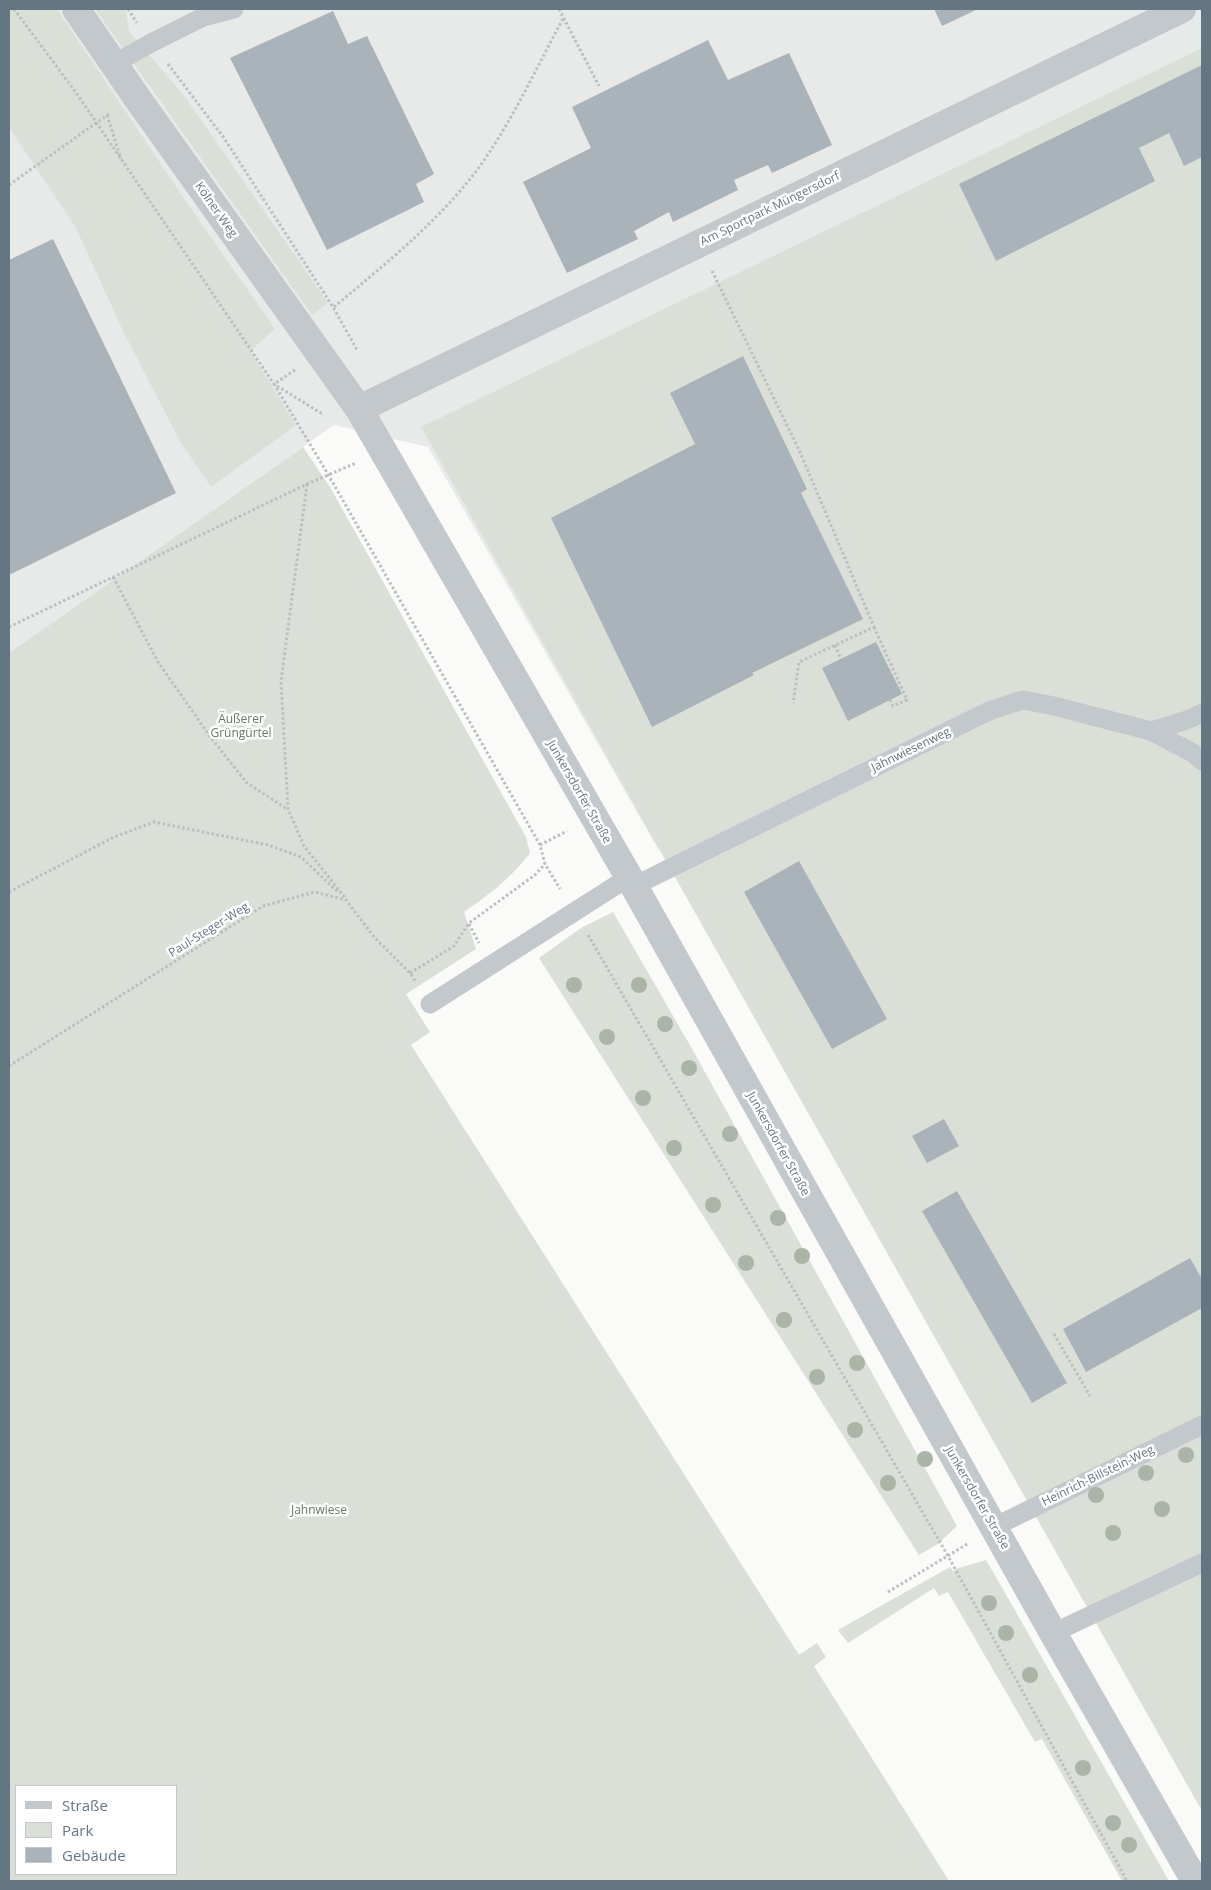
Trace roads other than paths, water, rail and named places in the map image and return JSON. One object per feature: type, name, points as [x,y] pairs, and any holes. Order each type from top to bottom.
[{"type":"street","name":"Kölner Weg","points":[[76,9],[135,95],[359,409]]},
{"type":"street","name":"Am Sportpark Müngersdorf","points":[[359,409],[1182,9]]},
{"type":"street","name":"Junkersdorfer Straße","points":[[359,409],[631,882],[1052,1633],[1195,1881]]},
{"type":"lane","points":[[114,64],[204,17],[234,9]]},
{"type":"lane","name":"Jahnwiesenweg","points":[[430,1004],[574,911],[991,710],[1022,700],[1151,730],[1186,720],[1202,713]]},
{"type":"lane","points":[[1151,730],[1193,753],[1202,761]]},
{"type":"lane","name":"Heinrich-Billstein-Weg","points":[[994,1528],[1202,1425]]},
{"type":"lane","points":[[1052,1633],[1202,1563]]},
{"type":"park label","name":"Äußerer Grüngürtel","points":[[241,727]]},
{"type":"park label","name":"Jahnwiese","points":[[319,1511]]}]
